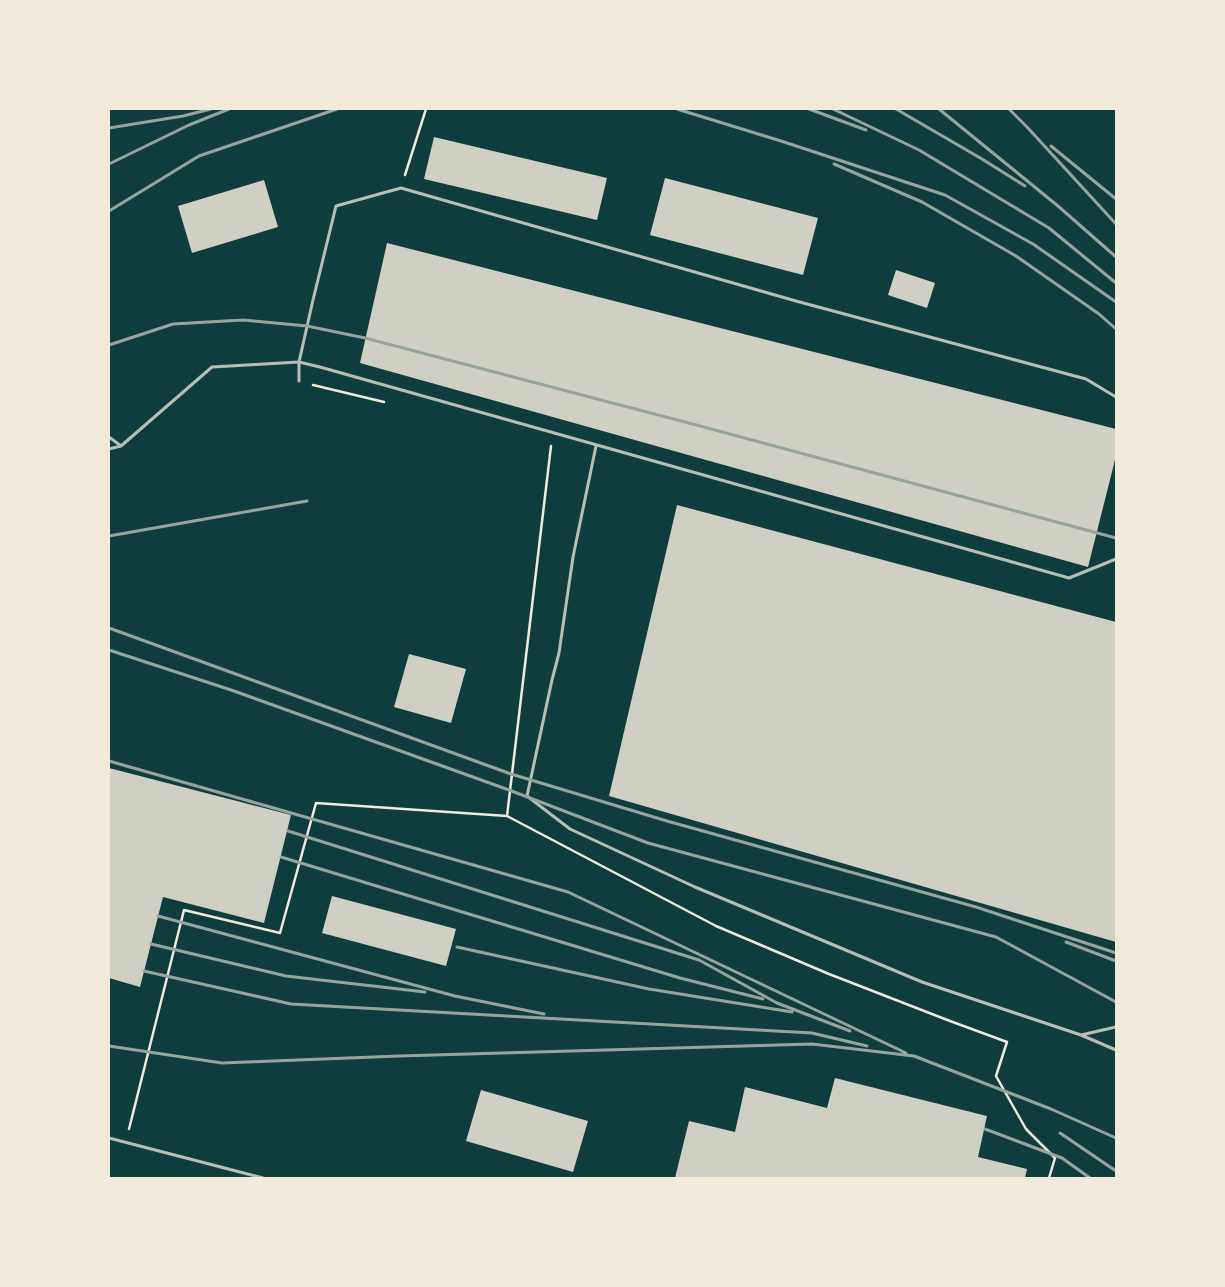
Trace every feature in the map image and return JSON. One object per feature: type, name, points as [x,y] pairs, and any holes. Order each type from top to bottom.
[{"type":"lane","points":[[299,381],[299,362],[336,206],[401,188],[789,299],[1086,379],[1116,397]]},
{"type":"lane","points":[[109,449],[121,446],[212,367],[299,362],[1069,578],[1116,559]]},
{"type":"lane","points":[[109,436],[121,446]]},
{"type":"lane","points":[[596,446],[573,557],[559,653],[527,796],[570,830],[695,887],[922,982],[1081,1034],[1116,1050]]},
{"type":"lane","points":[[1081,1034],[1116,1027]]},
{"type":"lane","points":[[109,1138],[263,1178]]},
{"type":"path","points":[[401,188],[426,109]]},
{"type":"path","points":[[299,381],[391,404]]},
{"type":"path","points":[[507,816],[551,443]]},
{"type":"path","points":[[125,1143],[184,910],[280,933],[316,802],[507,816],[716,926],[829,974],[1007,1042],[996,1076],[1026,1129],[1055,1158],[1050,1178]]},
{"type":"building","points":[[434,137],[607,178],[597,220],[424,179]]},
{"type":"building","points":[[665,178],[818,218],[803,275],[650,235]]},
{"type":"building","points":[[264,180],[278,227],[192,253],[178,206]]},
{"type":"building","points":[[387,243],[1116,429],[1116,456],[1088,567],[360,363]]},
{"type":"building","points":[[896,270],[935,283],[927,308],[888,295]]},
{"type":"building","points":[[677,505],[1116,622],[1116,942],[609,796]]},
{"type":"building","points":[[409,654],[466,669],[451,723],[394,707]]},
{"type":"building","points":[[109,768],[291,815],[264,923],[163,897],[140,987],[109,978]]},
{"type":"building","points":[[332,896],[456,929],[446,966],[322,933]]},
{"type":"building","points":[[835,1078],[987,1116],[978,1157],[1027,1169],[1025,1178],[675,1178],[689,1121],[735,1132],[745,1087],[827,1108]]},
{"type":"building","points":[[481,1090],[588,1121],[573,1172],[466,1141]]},
{"type":"railway","points":[[109,128],[183,116],[211,109]]},
{"type":"railway","points":[[109,164],[189,125],[229,109]]},
{"type":"railway","points":[[109,211],[199,156],[337,109]]},
{"type":"railway","points":[[677,109],[781,141],[945,195],[1033,244],[1116,302]]},
{"type":"railway","points":[[809,109],[866,130]]},
{"type":"railway","points":[[833,109],[919,150],[1049,228],[1116,283]]},
{"type":"railway","points":[[896,109],[1025,186]]},
{"type":"railway","points":[[939,109],[1058,206],[1116,257]]},
{"type":"railway","points":[[1009,109],[1116,224]]},
{"type":"railway","points":[[1051,146],[1116,199]]},
{"type":"railway","points":[[834,164],[922,202],[1016,256],[1099,314],[1116,329]]},
{"type":"railway","points":[[109,345],[173,324],[243,320],[307,326],[365,338],[1116,538]]},
{"type":"railway","points":[[109,536],[307,501]]},
{"type":"railway","points":[[109,628],[511,774],[667,821],[976,907],[1116,953]]},
{"type":"railway","points":[[109,650],[234,691],[509,790],[648,843],[996,937],[1116,1002]]},
{"type":"railway","points":[[109,761],[568,892],[906,1053]]},
{"type":"railway","points":[[288,831],[699,960],[777,1003],[850,1031]]},
{"type":"railway","points":[[281,857],[680,978],[763,999]]},
{"type":"railway","points":[[158,916],[455,996],[544,1014]]},
{"type":"railway","points":[[1066,942],[1116,961]]},
{"type":"railway","points":[[151,944],[286,976],[425,992]]},
{"type":"railway","points":[[457,947],[649,989],[792,1012]]},
{"type":"railway","points":[[144,971],[291,1004],[812,1033],[867,1046]]},
{"type":"railway","points":[[109,1046],[222,1063],[399,1056],[812,1044],[914,1056],[1051,1109],[1116,1138]]},
{"type":"railway","points":[[985,1129],[1062,1158],[1090,1178]]},
{"type":"railway","points":[[1060,1133],[1116,1171]]}]
